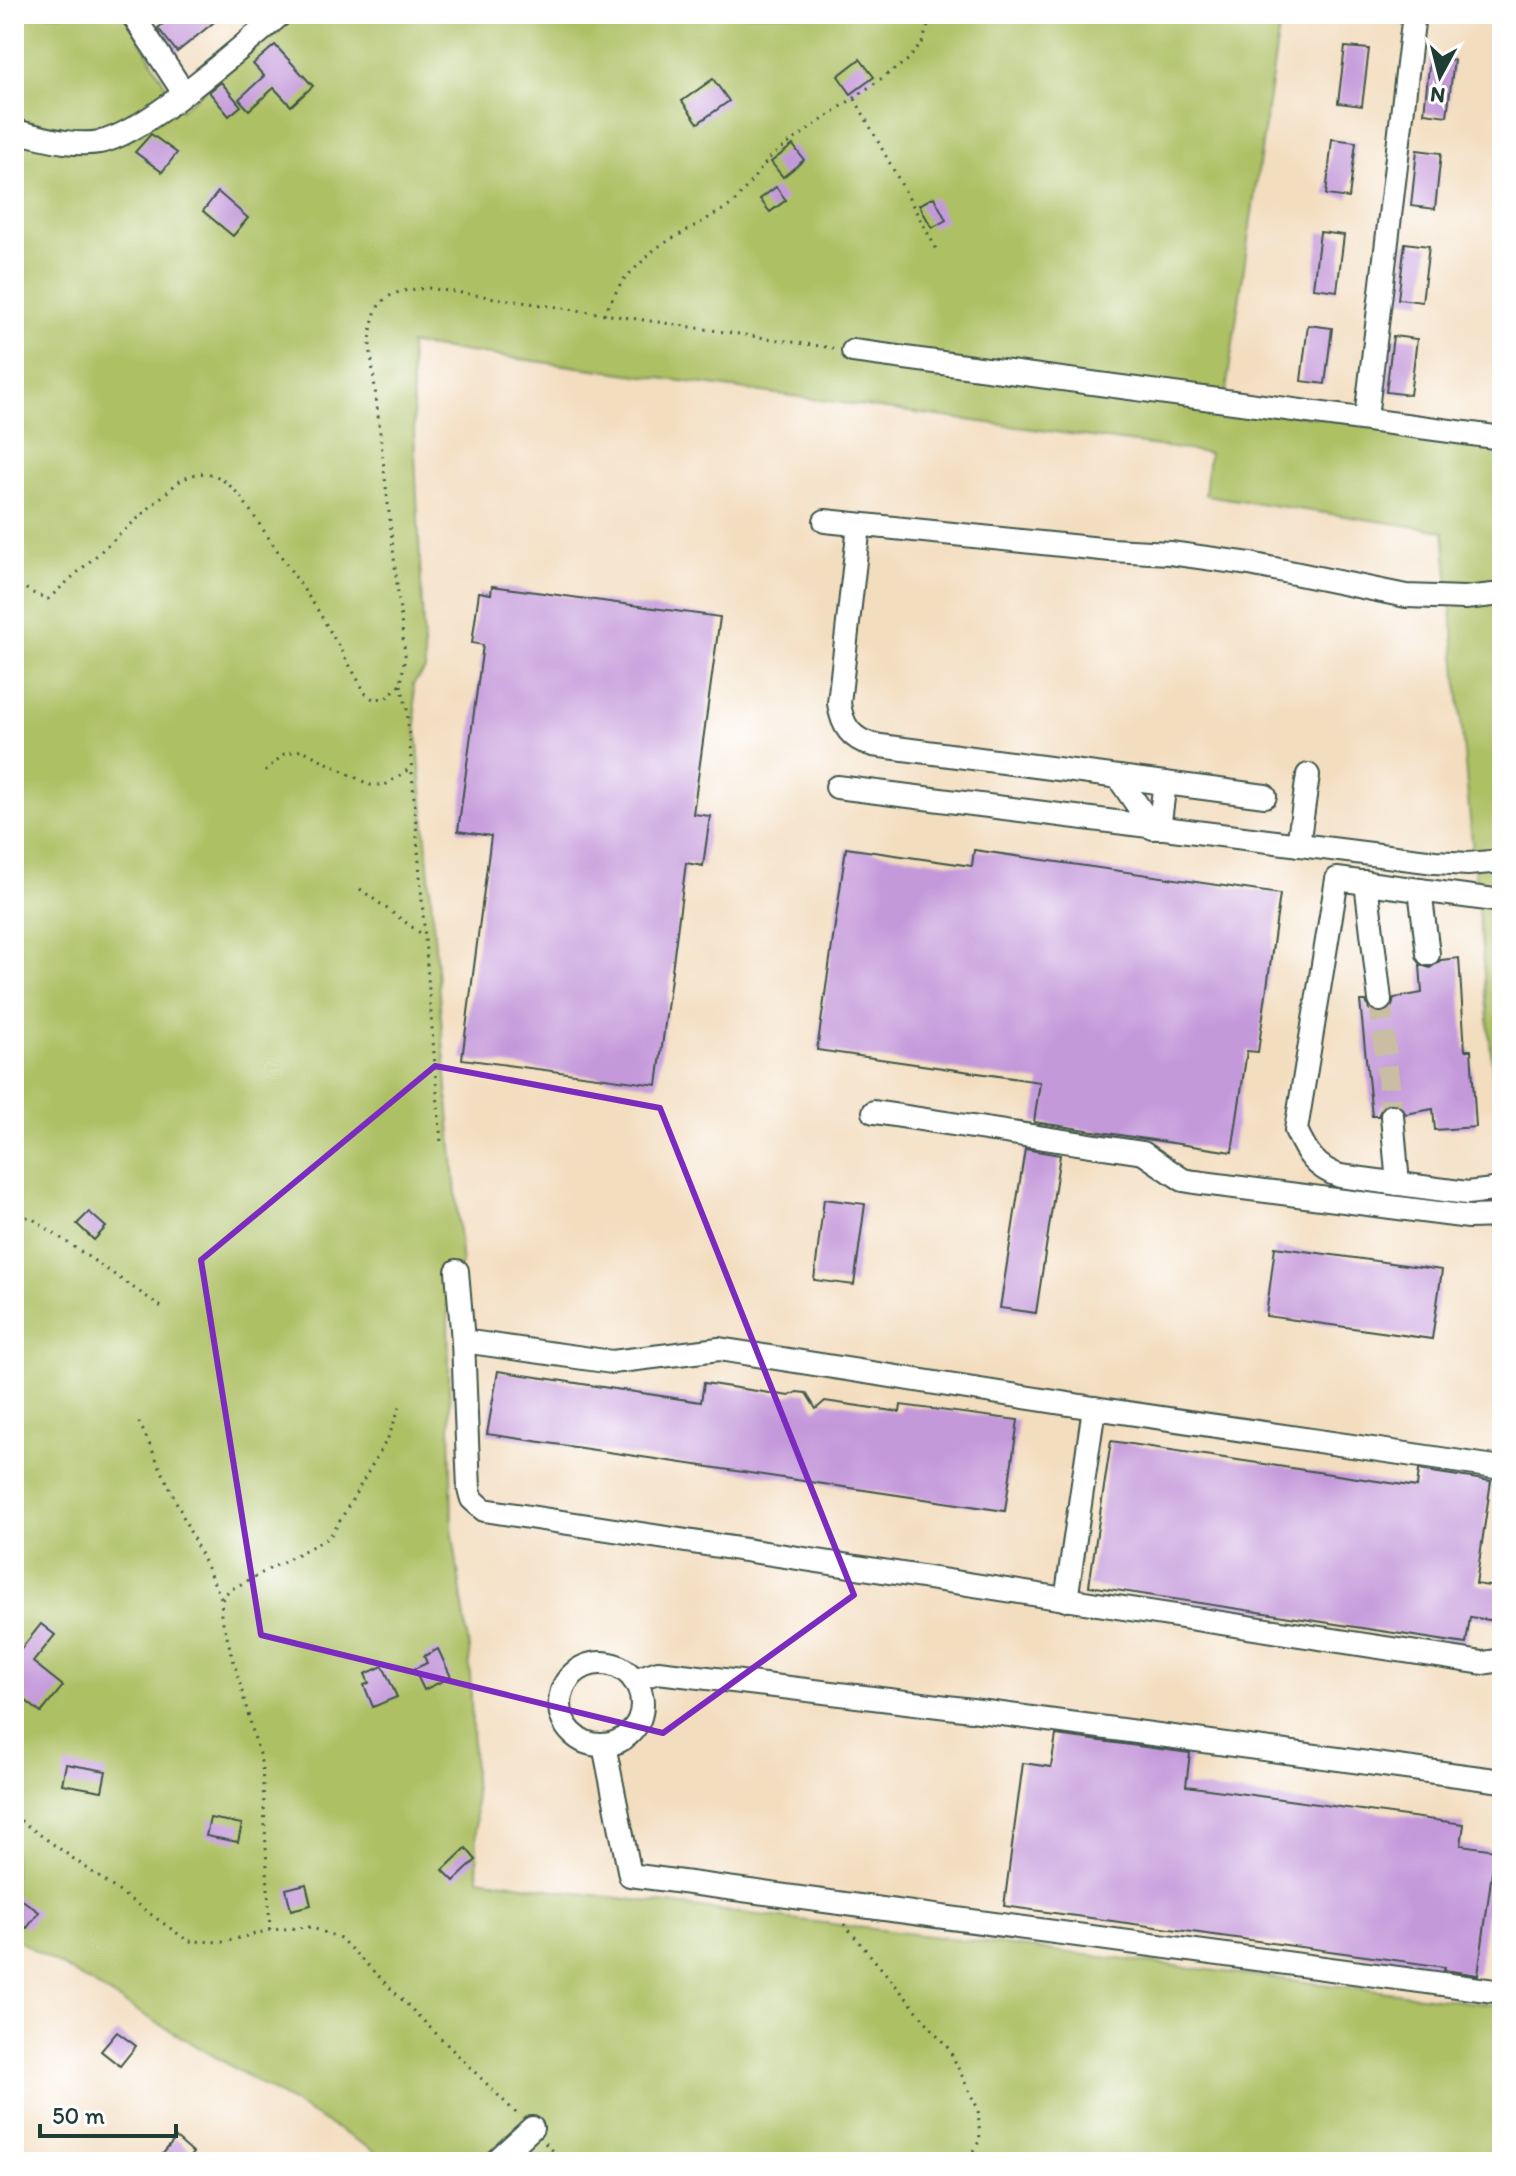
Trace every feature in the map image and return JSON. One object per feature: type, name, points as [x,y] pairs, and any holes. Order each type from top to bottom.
[{"type":"street","points":[[132,14],[184,93]]},
{"type":"street","points":[[14,131],[78,144],[111,140],[184,93],[281,14]]},
{"type":"street","points":[[1366,418],[1414,14]]},
{"type":"street","points":[[853,351],[1502,438]]},
{"type":"street","points":[[825,521],[1111,550],[1170,553],[1250,564],[1406,596],[1465,598],[1502,594]]},
{"type":"street","points":[[859,525],[839,703],[843,724],[863,743],[1265,796]]},
{"type":"street","points":[[1298,845],[1308,775]]},
{"type":"street","points":[[1118,777],[1156,828]]},
{"type":"street","points":[[1156,828],[1165,783]]},
{"type":"street","points":[[837,787],[1435,862],[1468,864],[1502,861]]},
{"type":"street","points":[[1496,900],[1337,879],[1296,1130],[1307,1153],[1323,1171],[1340,1176],[1467,1193],[1502,1189]]},
{"type":"street","points":[[1366,882],[1380,1000]]},
{"type":"street","points":[[1420,890],[1428,954]]},
{"type":"street","points":[[874,1112],[1143,1153],[1183,1180],[1242,1190],[1469,1217],[1502,1216]]},
{"type":"street","points":[[1392,1116],[1398,1184]]},
{"type":"street","points":[[457,1271],[469,1489],[472,1499],[484,1510],[1483,1663],[1502,1660]]},
{"type":"street","points":[[463,1341],[612,1362],[719,1349],[1502,1468]]},
{"type":"street","points":[[1066,1600],[1094,1408]]},
{"type":"street","points":[[600,1663],[619,1667],[634,1680],[641,1700],[638,1721],[624,1738],[604,1745],[582,1740],[566,1725],[560,1703],[561,1692],[573,1673],[590,1664],[600,1663]]},
{"type":"street","points":[[634,1680],[658,1672],[972,1710],[1502,1781]]},
{"type":"street","points":[[604,1745],[630,1875],[1502,1992]]},
{"type":"street","points":[[495,2162],[532,2128]]},
{"type":"path","points":[[604,314],[622,281],[656,248],[733,204],[772,155],[908,60],[922,43],[932,14]]},
{"type":"path","points":[[855,98],[937,250]]},
{"type":"path","points":[[441,1143],[409,769],[407,709],[401,684],[405,655],[370,344],[371,323],[377,308],[387,297],[401,290],[428,288],[853,351]]},
{"type":"path","points":[[14,578],[30,592],[48,599],[177,483],[193,473],[203,472],[233,488],[241,497],[319,612],[366,694],[373,699],[386,698],[401,684]]},
{"type":"path","points":[[265,771],[284,754],[302,750],[370,785],[395,781],[409,769]]},
{"type":"path","points":[[360,889],[423,935]]},
{"type":"path","points":[[14,1222],[20,1215],[33,1219],[166,1310]]},
{"type":"path","points":[[222,1600],[228,1591],[328,1538],[389,1436],[400,1406]]},
{"type":"path","points":[[139,1422],[222,1600],[221,1615],[262,1765],[270,1930]]},
{"type":"path","points":[[14,1816],[188,1941],[224,1942],[270,1930],[310,1927],[340,1938],[532,2128],[562,2162]]},
{"type":"path","points":[[841,1920],[949,2049],[978,2109],[980,2140],[966,2162]]},
{"type":"highlighted area","points":[[435,1066],[660,1108],[854,1595],[663,1733],[261,1635],[201,1260]]},
{"type":"green space","points":[[14,14],[125,14],[180,110],[298,14],[1281,14],[1224,405],[1502,442],[1502,1175],[1444,531],[1205,495],[1209,453],[410,344],[425,670],[413,684],[462,1266],[447,1267],[452,1528],[469,1649],[478,1878],[562,1891],[1502,2006],[1502,2162],[393,2162],[14,1938]]},
{"type":"building","points":[[176,14],[224,14],[177,52],[158,28]]},
{"type":"building","points":[[275,45],[313,86],[291,106],[274,88],[249,110],[239,99],[264,76],[253,64]]},
{"type":"building","points":[[1345,47],[1369,49],[1362,106],[1338,103]]},
{"type":"building","points":[[1430,58],[1454,60],[1447,116],[1424,113]]},
{"type":"building","points":[[860,59],[874,77],[851,94],[838,76]]},
{"type":"building","points":[[713,79],[729,101],[698,123],[682,101]]},
{"type":"building","points":[[221,82],[241,106],[229,116],[209,92]]},
{"type":"building","points":[[151,134],[177,153],[162,172],[135,152]]},
{"type":"building","points":[[1332,139],[1356,142],[1349,198],[1326,195]]},
{"type":"building","points":[[793,145],[804,160],[783,177],[771,162]]},
{"type":"building","points":[[1417,150],[1441,153],[1435,209],[1411,206]]},
{"type":"building","points":[[776,187],[786,200],[770,212],[760,199]]},
{"type":"building","points":[[218,192],[248,218],[233,236],[203,211]]},
{"type":"building","points":[[934,197],[946,220],[932,228],[919,205]]},
{"type":"building","points":[[1320,232],[1344,235],[1337,291],[1313,288]]},
{"type":"building","points":[[1405,243],[1429,246],[1422,302],[1398,299]]},
{"type":"building","points":[[1308,325],[1332,328],[1325,384],[1301,381]]},
{"type":"building","points":[[1393,336],[1417,339],[1410,395],[1386,392]]},
{"type":"building","points":[[492,586],[720,617],[693,814],[710,816],[703,866],[686,863],[657,1085],[462,1059],[491,836],[458,831],[483,645],[472,643],[479,592],[491,594]]},
{"type":"building","points":[[846,848],[972,866],[974,850],[1280,894],[1258,1052],[1247,1051],[1232,1152],[1034,1122],[1040,1082],[817,1050]]},
{"type":"building","points":[[1459,958],[1465,1050],[1471,1050],[1476,1127],[1435,1130],[1433,1109],[1406,1114],[1399,1104],[1392,1102],[1383,1105],[1378,1116],[1372,1116],[1360,1001],[1366,1001],[1375,1013],[1388,1012],[1394,998],[1422,993],[1420,965],[1430,968],[1441,960]]},
{"type":"building","points":[[1025,1149],[1060,1155],[1036,1313],[1000,1308]]},
{"type":"building","points":[[824,1199],[865,1204],[854,1285],[814,1280]]},
{"type":"building","points":[[89,1212],[106,1227],[94,1240],[77,1224]]},
{"type":"building","points":[[1275,1247],[1442,1270],[1432,1339],[1266,1316]]},
{"type":"building","points":[[498,1371],[701,1402],[704,1383],[789,1396],[797,1392],[806,1393],[816,1409],[825,1401],[900,1412],[901,1405],[1018,1420],[1005,1511],[487,1434]]},
{"type":"building","points":[[1111,1441],[1417,1487],[1419,1470],[1491,1481],[1476,1584],[1502,1588],[1502,1622],[1470,1617],[1466,1644],[1089,1586]]},
{"type":"building","points":[[41,1624],[55,1635],[33,1662],[63,1686],[41,1713],[14,1691],[14,1658]]},
{"type":"building","points":[[438,1649],[451,1677],[424,1690],[414,1669],[427,1663],[424,1656]]},
{"type":"building","points":[[383,1666],[397,1697],[373,1707],[364,1685],[369,1683],[365,1674]]},
{"type":"building","points":[[1056,1735],[1190,1753],[1186,1786],[1464,1824],[1461,1845],[1495,1850],[1478,1975],[1444,1970],[1445,1967],[1004,1906],[1023,1763],[1051,1767]]},
{"type":"building","points":[[66,1764],[106,1771],[102,1791],[62,1784]]},
{"type":"building","points":[[210,1818],[242,1824],[238,1842],[206,1836]]},
{"type":"building","points":[[466,1848],[476,1860],[454,1881],[443,1870]]},
{"type":"building","points":[[306,1884],[311,1905],[291,1910],[286,1889]]},
{"type":"building","points":[[14,1894],[39,1912],[27,1928],[14,1917]]},
{"type":"building","points":[[117,2032],[136,2046],[120,2066],[101,2051]]},
{"type":"building","points":[[176,2138],[193,2153],[185,2162],[156,2162]]},
{"type":"tunnel","points":[[1380,1000],[1392,1116]]}]
